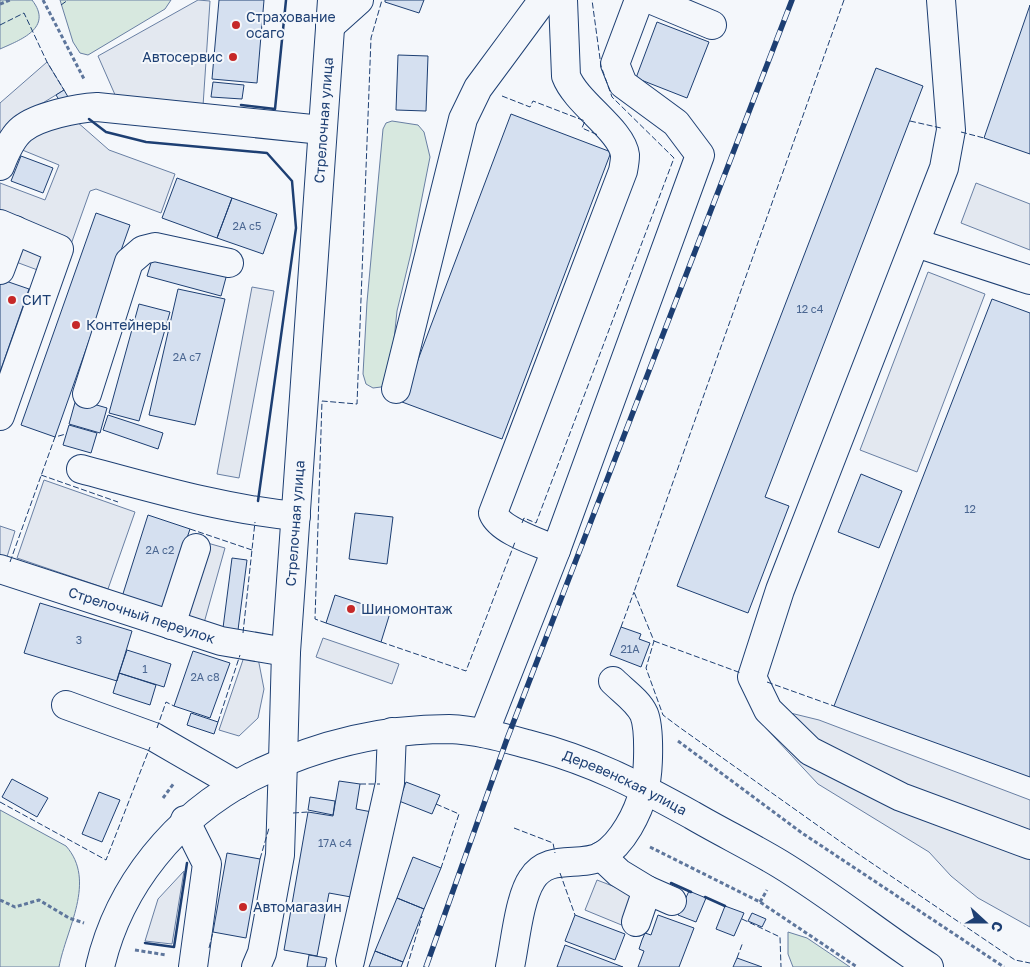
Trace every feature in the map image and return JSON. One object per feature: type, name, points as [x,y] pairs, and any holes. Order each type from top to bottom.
[{"type":"main road","points":[[331,13],[359,0]]},
{"type":"main road","points":[[396,389],[462,119],[478,88],[543,0]]},
{"type":"main road","points":[[556,550],[518,534],[496,521],[493,513],[623,171],[625,154],[612,132],[570,86],[566,76],[563,0]]},
{"type":"main road","points":[[484,733],[556,550],[700,155],[676,123],[623,84],[615,64],[639,0]]},
{"type":"main road","points":[[652,0],[712,25]]},
{"type":"main road","points":[[941,0],[951,130],[944,168],[780,590],[752,677],[768,710],[810,751],[902,797],[1030,845]]},
{"type":"main road","name":"Стрелочная улица","points":[[259,966],[280,855],[286,652],[331,13]]},
{"type":"main road","points":[[0,166],[14,138],[23,128],[74,108],[97,107],[322,130]]},
{"type":"main road","points":[[0,270],[7,227],[60,248],[0,416]]},
{"type":"main road","points":[[916,243],[1030,280]]},
{"type":"main road","points":[[87,394],[129,262],[143,250],[155,247],[229,263]]},
{"type":"main road","points":[[81,469],[201,501],[256,512],[296,516]]},
{"type":"main road","points":[[171,625],[196,548]]},
{"type":"main road","name":"Стрелочный переулок","points":[[0,569],[221,641],[286,652]]},
{"type":"main road","points":[[510,967],[525,896],[532,878],[545,867],[557,862],[601,856],[624,835],[645,789],[648,743],[644,715],[634,702],[612,681]]},
{"type":"main road","points":[[66,705],[154,737],[237,785]]},
{"type":"main road","name":"Деревенская улица","points":[[283,761],[312,750],[392,732],[450,729],[484,733],[587,762],[645,789],[782,865],[928,967]]},
{"type":"main road","points":[[350,961],[390,783],[392,732]]},
{"type":"main road","points":[[102,957],[114,920],[140,873],[186,820],[237,785],[283,761]]},
{"type":"main road","points":[[186,820],[207,864],[193,963]]},
{"type":"main road","points":[[601,856],[619,873],[647,890],[672,901]]},
{"type":"main road","points":[[636,922],[647,890]]},
{"type":"path","points":[[0,4],[10,0]]},
{"type":"path","points":[[43,0],[78,67]]},
{"type":"path","points":[[644,715],[802,833],[1004,967]]},
{"type":"path","points":[[624,835],[760,902],[857,967]]},
{"type":"path","points":[[0,900],[15,907],[30,901],[39,900],[69,918],[85,924],[114,920]]},
{"type":"path","points":[[102,957],[193,963]]},
{"type":"shaded area","points":[[0,0],[32,0],[38,10],[39,18],[32,32],[0,49]]},
{"type":"shaded area","points":[[60,0],[171,0],[165,9],[88,55],[80,53],[73,42]]},
{"type":"shaded area","points":[[198,0],[210,1],[203,106],[116,97],[98,56]]},
{"type":"shaded area","points":[[47,62],[64,90],[15,120],[0,147],[0,103]]},
{"type":"shaded area","points":[[76,121],[109,150],[175,174],[161,213],[96,189],[90,191],[59,278],[0,256],[0,183],[45,200],[59,165],[15,147],[22,136]]},
{"type":"shaded area","points":[[392,121],[418,125],[424,132],[430,157],[411,253],[397,311],[390,378],[381,387],[373,388],[366,384],[363,374],[367,302],[383,129],[386,123]]},
{"type":"shaded area","points":[[976,183],[1030,204],[1030,250],[961,223]]},
{"type":"shaded area","points":[[928,272],[985,294],[917,472],[860,450]]},
{"type":"shaded area","points":[[252,287],[274,291],[239,478],[217,474]]},
{"type":"shaded area","points":[[44,480],[135,512],[108,589],[17,558]]},
{"type":"shaded area","points":[[0,526],[15,531],[6,560],[0,559]]},
{"type":"shaded area","points":[[204,542],[225,548],[204,623],[182,617]]},
{"type":"shaded area","points":[[323,638],[399,664],[392,684],[316,657]]},
{"type":"shaded area","points":[[245,654],[258,658],[264,689],[258,718],[239,736],[219,730]]},
{"type":"shaded area","points":[[774,709],[819,720],[1030,800],[1030,927],[978,898],[951,876],[929,852],[818,784],[763,725]]},
{"type":"shaded area","points":[[0,810],[66,846],[75,860],[79,874],[77,905],[59,967],[0,967]]},
{"type":"shaded area","points":[[184,871],[172,944],[145,941],[158,899]]},
{"type":"shaded area","points":[[597,880],[636,895],[624,926],[585,910]]},
{"type":"shaded area","points":[[788,932],[807,938],[850,967],[793,967],[788,954]]},
{"type":"building","points":[[219,0],[264,0],[257,83],[212,79]]},
{"type":"building","points":[[385,0],[424,0],[419,13],[385,2]]},
{"type":"building","points":[[1030,5],[1030,154],[984,138]]},
{"type":"building","points":[[657,22],[709,42],[687,98],[636,78]]},
{"type":"building","points":[[398,55],[428,56],[426,111],[396,110]]},
{"type":"building","points":[[876,68],[923,86],[765,497],[789,506],[748,613],[677,586]]},
{"type":"building","points":[[213,82],[244,85],[242,99],[211,97]]},
{"type":"building","points":[[64,90],[71,102],[63,106],[56,95]]},
{"type":"building","points":[[511,114],[611,152],[502,439],[402,402]]},
{"type":"building","points":[[21,156],[53,168],[43,193],[11,181]]},
{"type":"building","points":[[177,178],[232,198],[217,238],[162,218]]},
{"type":"building","points":[[232,198],[277,214],[263,254],[217,238]]},
{"type":"building","name":"Контейнеры","points":[[96,213],[130,225],[55,437],[21,425]]},
{"type":"building","points":[[155,250],[228,270],[221,296],[147,276]]},
{"type":"building","points":[[0,279],[29,289],[0,372]]},
{"type":"building","points":[[178,289],[225,299],[195,425],[149,415]]},
{"type":"building","points":[[992,299],[1030,313],[1030,777],[834,706]]},
{"type":"building","points":[[139,304],[170,312],[139,421],[109,413]]},
{"type":"building","points":[[76,399],[107,408],[100,433],[69,424]]},
{"type":"building","points":[[108,415],[163,433],[158,449],[103,430]]},
{"type":"building","points":[[69,425],[97,433],[91,453],[63,445]]},
{"type":"building","points":[[861,474],[902,491],[879,548],[838,532]]},
{"type":"building","points":[[355,513],[393,517],[387,564],[349,559]]},
{"type":"building","points":[[148,515],[190,529],[162,613],[121,600]]},
{"type":"building","points":[[232,558],[247,560],[238,630],[223,628]]},
{"type":"building","points":[[335,595],[390,613],[381,642],[326,623]]},
{"type":"building","points":[[40,603],[132,631],[117,681],[24,653]]},
{"type":"building","points":[[621,627],[641,634],[639,639],[650,643],[641,667],[610,655]]},
{"type":"building","points":[[127,650],[171,664],[164,687],[119,673]]},
{"type":"building","points":[[193,651],[230,663],[210,718],[174,706]]},
{"type":"building","points":[[119,673],[156,685],[150,705],[113,693]]},
{"type":"building","points":[[191,713],[218,722],[214,734],[187,725]]},
{"type":"building","points":[[12,779],[48,798],[37,817],[2,797]]},
{"type":"building","points":[[339,781],[360,784],[356,809],[372,812],[351,897],[329,893],[317,956],[284,950],[308,812],[333,816]]},
{"type":"building","points":[[406,782],[440,795],[432,814],[399,801]]},
{"type":"building","points":[[99,792],[120,800],[102,842],[82,834]]},
{"type":"building","points":[[310,797],[335,801],[333,815],[308,810]]},
{"type":"building","points":[[227,853],[260,859],[246,938],[213,932]]},
{"type":"building","points":[[413,857],[441,868],[424,909],[397,898]]},
{"type":"building","points":[[689,891],[706,898],[696,922],[678,915]]},
{"type":"building","points":[[397,898],[424,909],[403,962],[375,951]]},
{"type":"building","points":[[725,906],[744,913],[734,936],[716,929]]},
{"type":"building","points":[[752,913],[766,919],[762,927],[748,921]]},
{"type":"building","points":[[575,915],[625,934],[615,960],[565,941]]},
{"type":"building","points":[[658,915],[694,928],[679,967],[638,967],[644,951],[639,949],[642,940],[645,933],[651,935]]},
{"type":"building","points":[[565,945],[623,967],[557,967]]},
{"type":"building","points":[[375,951],[403,962],[401,967],[369,967]]},
{"type":"building","points":[[309,955],[327,958],[325,967],[307,967]]},
{"type":"building","points":[[737,958],[762,967],[733,967]]},
{"type":"railway","points":[[426,967],[507,739],[792,0]]},
{"type":"fence","points":[[61,5],[68,0]]},
{"type":"fence","points":[[326,623],[315,619],[322,401],[357,404],[371,38],[382,0]]},
{"type":"fence","points":[[522,523],[524,518],[536,523],[674,158],[612,97],[601,66],[592,0]]},
{"type":"fence","points":[[844,0],[634,592],[654,641],[646,668],[663,715],[848,847],[1015,960],[1030,963]]},
{"type":"fence","points":[[0,25],[24,13],[47,62],[64,90]]},
{"type":"fence","points":[[502,96],[530,107],[533,101],[585,121],[582,128],[598,135]]},
{"type":"fence","points":[[910,121],[941,128]]},
{"type":"fence","points":[[961,132],[984,138]]},
{"type":"fence","points":[[10,562],[55,437],[66,434]]},
{"type":"fence","points":[[41,475],[118,502]]},
{"type":"fence","points":[[243,633],[255,522]]},
{"type":"fence","points":[[190,529],[252,550]]},
{"type":"fence","points":[[381,642],[466,671],[515,542]]},
{"type":"fence","points":[[621,627],[634,592]]},
{"type":"fence","points":[[654,641],[741,673]]},
{"type":"fence","points":[[218,722],[240,655]]},
{"type":"fence","points":[[767,682],[834,706]]},
{"type":"fence","points":[[157,728],[166,702],[174,706]]},
{"type":"fence","points":[[0,802],[106,860],[150,747]]},
{"type":"fence","points":[[360,784],[380,784]]},
{"type":"fence","points":[[436,804],[459,814],[441,868]]},
{"type":"fence","points":[[293,813],[308,812]]},
{"type":"fence","points":[[260,859],[269,828]]},
{"type":"fence","points":[[514,828],[553,843],[555,853]]},
{"type":"fence","points":[[560,873],[575,915]]},
{"type":"fence","points":[[407,967],[422,916]]},
{"type":"fence","points":[[742,919],[780,937],[781,967]]},
{"type":"fence","points":[[209,948],[213,932]]},
{"type":"fence","points":[[737,958],[743,942]]},
{"type":"wall","points":[[241,105],[275,109],[286,0]]},
{"type":"wall","points":[[89,119],[106,132],[146,142],[267,153],[292,181],[296,228],[258,501]]},
{"type":"wall","points":[[145,943],[174,947],[187,863]]},
{"type":"wall","points":[[671,883],[691,892]]},
{"type":"wall","points":[[705,897],[725,906]]},
{"type":"place","name":"Страхование осаго","points":[[236,25]]},
{"type":"place","name":"Автосервис","points":[[233,57]]},
{"type":"place","name":"СИТ","points":[[12,300]]},
{"type":"place","name":"Контейнеры","points":[[76,325]]},
{"type":"place","name":"Шиномонтаж","points":[[351,609]]},
{"type":"place","name":"Автомагазин","points":[[243,907]]}]
